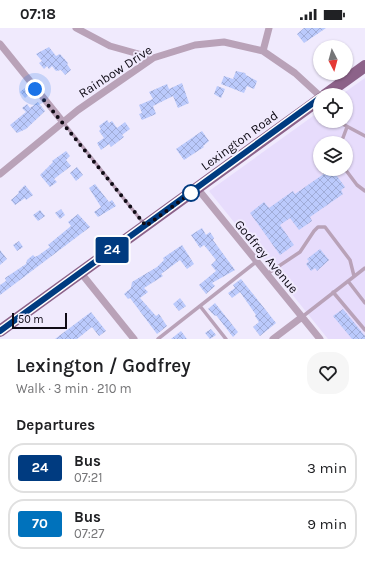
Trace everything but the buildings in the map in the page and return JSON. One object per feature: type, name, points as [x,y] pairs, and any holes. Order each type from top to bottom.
[{"type":"main road","points":[[335,88],[365,66]]},
{"type":"main road","name":"Lexington Road","points":[[0,331],[146,226],[313,102]]},
{"type":"street","points":[[76,28],[110,46],[153,58]]},
{"type":"street","points":[[263,51],[268,28]]},
{"type":"street","name":"Rainbow Drive","points":[[0,174],[63,122],[100,94],[153,58],[171,51],[207,43],[231,43],[263,51],[295,73],[313,90]]},
{"type":"street","points":[[0,44],[63,122]]},
{"type":"street","name":"Godfrey Avenue","points":[[197,188],[320,339]]},
{"type":"street","points":[[81,273],[134,339]]},
{"type":"street","points":[[273,339],[302,317]]},
{"type":"lane","points":[[63,122],[146,226]]},
{"type":"lane","points":[[349,128],[365,136]]},
{"type":"lane","points":[[350,176],[357,186],[365,191]]},
{"type":"lane","points":[[266,274],[300,252],[310,236],[318,227],[325,227],[329,230],[350,260],[354,276]]},
{"type":"lane","points":[[158,339],[256,262]]},
{"type":"lane","points":[[302,317],[354,276],[364,270]]},
{"type":"lane","points":[[348,281],[365,303]]},
{"type":"lane","points":[[333,292],[365,330]]},
{"type":"lane","points":[[200,306],[226,339]]},
{"type":"shaded area","points":[[365,78],[365,339],[328,339],[209,191],[313,116],[313,128],[353,128],[353,88],[351,88]]},
{"type":"bus line","name":"24","points":[[0,331],[313,103]]},
{"type":"route","points":[[35,89],[146,226],[191,193]]}]
